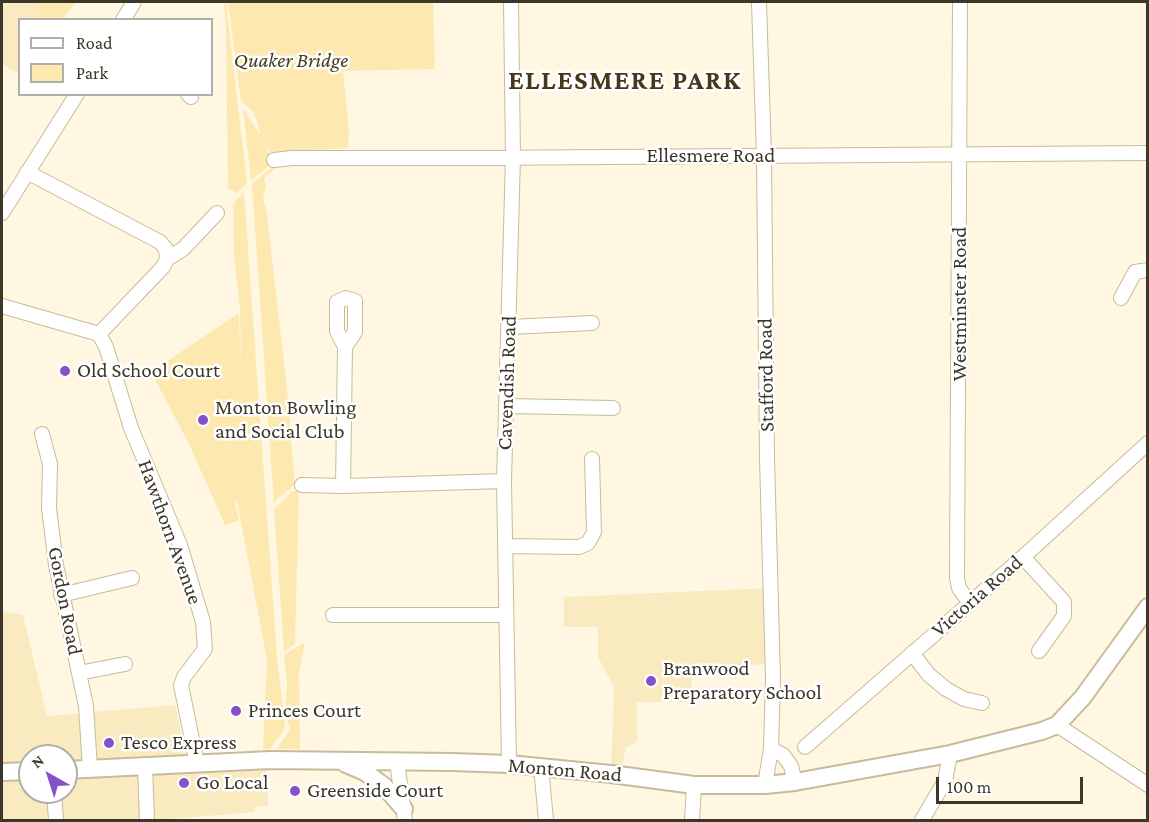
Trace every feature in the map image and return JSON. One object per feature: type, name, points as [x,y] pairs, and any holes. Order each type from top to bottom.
[{"type":"main road","points":[[1057,725],[1083,697],[1148,608]]},
{"type":"main road","name":"Monton Road","points":[[78,770],[270,760],[509,764],[694,785],[765,785],[795,782],[950,754],[1042,731],[1057,725]]},
{"type":"main road","points":[[339,761],[358,768],[375,779],[391,793],[404,815]]},
{"type":"main road","points":[[2,772],[18,771]]},
{"type":"street","points":[[124,18],[134,2]]},
{"type":"street","name":"Cavendish Road","points":[[509,764],[504,481],[513,157],[512,2]]},
{"type":"street","name":"Stafford Road","points":[[759,2],[764,156],[767,458],[773,678],[771,749],[765,785]]},
{"type":"street","name":"Westminster Road","points":[[960,2],[957,578],[959,588],[969,602]]},
{"type":"street","points":[[2,213],[76,96]]},
{"type":"street","name":"Ellesmere Road","points":[[274,160],[292,158],[1148,153]]},
{"type":"street","points":[[27,172],[160,242],[166,249],[167,259]]},
{"type":"street","points":[[2,306],[99,334],[163,267],[167,259],[183,249],[217,213]]},
{"type":"street","points":[[1121,298],[1135,272],[1148,270]]},
{"type":"street","points":[[510,327],[592,323]]},
{"type":"street","name":"Hawthorn Avenue","points":[[99,334],[106,347],[130,428],[180,545],[202,622],[205,649],[184,676],[181,685],[197,764]]},
{"type":"street","points":[[343,486],[345,347]]},
{"type":"street","points":[[507,406],[613,408]]},
{"type":"street","name":"Gordon Road","points":[[42,434],[50,465],[50,511],[61,595],[87,706],[90,769]]},
{"type":"street","name":"Victoria Road","points":[[805,747],[1023,557],[1148,443]]},
{"type":"street","points":[[505,546],[579,547],[588,543],[594,532],[595,468]]},
{"type":"street","points":[[302,485],[343,486],[504,481]]},
{"type":"street","points":[[1023,557],[1064,602],[1064,616],[1039,651]]},
{"type":"street","points":[[61,595],[132,578]]},
{"type":"street","points":[[339,611],[506,615]]},
{"type":"street","points":[[912,653],[929,675],[946,689],[964,699],[982,703]]},
{"type":"street","points":[[79,673],[125,664]]},
{"type":"street","points":[[1057,725],[1148,785]]},
{"type":"street","points":[[771,749],[783,755],[791,766],[795,782]]},
{"type":"street","points":[[922,820],[945,781],[950,754]]},
{"type":"street","points":[[397,762],[404,815]]},
{"type":"street","points":[[145,766],[147,820]]},
{"type":"street","points":[[542,767],[546,820]]},
{"type":"street","points":[[692,820],[694,785]]},
{"type":"street","points":[[55,804],[56,820]]},
{"type":"shaded area","points":[[2,2],[75,2],[64,18],[18,18],[18,73],[2,64]]},
{"type":"shaded area","name":"Branwood Preparatory School","points":[[771,588],[768,664],[735,666],[692,675],[690,702],[637,702],[637,742],[625,748],[622,775],[611,774],[614,687],[598,657],[598,627],[564,627],[564,597]]},
{"type":"shaded area","points":[[2,612],[23,615],[47,716],[175,705],[190,774],[267,770],[268,806],[255,807],[255,812],[157,820],[2,820]]},
{"type":"green space","points":[[32,2],[75,2],[64,18],[42,18]]},
{"type":"green space","points":[[224,2],[226,2],[247,183],[237,193],[228,188]]},
{"type":"green space","name":"Quaker Bridge","points":[[228,2],[433,2],[435,69],[343,71],[349,131],[348,148],[270,152],[264,142],[273,163],[251,180],[243,108],[260,135],[253,112],[241,101]]},
{"type":"green space","points":[[273,166],[276,168],[264,178],[266,186],[263,197],[287,388],[295,485],[277,499],[274,505],[252,184]]},
{"type":"green space","points":[[244,192],[277,657],[285,723],[284,730],[270,749],[263,749],[267,660],[237,501],[235,504],[239,520],[225,525],[189,444],[151,372],[239,313],[241,373],[240,308],[234,256],[233,204]]},
{"type":"green space","points":[[299,489],[295,644],[284,652],[274,509],[292,492]]},
{"type":"green space","points":[[305,642],[299,673],[300,749],[276,749],[290,730],[285,710],[287,683],[284,655]]},
{"type":"place","name":"Old School Court","points":[[65,371]]},
{"type":"place","name":"Monton Bowling and Social Club","points":[[203,420]]},
{"type":"place","name":"Branwood Preparatory School","points":[[651,681]]},
{"type":"place","name":"Princes Court","points":[[236,711]]},
{"type":"place","name":"Tesco Express","points":[[109,743]]},
{"type":"place","name":"Go Local","points":[[184,783]]},
{"type":"place","name":"Greenside Court","points":[[295,791]]},
{"type":"district","name":"ELLESMERE PARK","points":[[625,81]]}]
